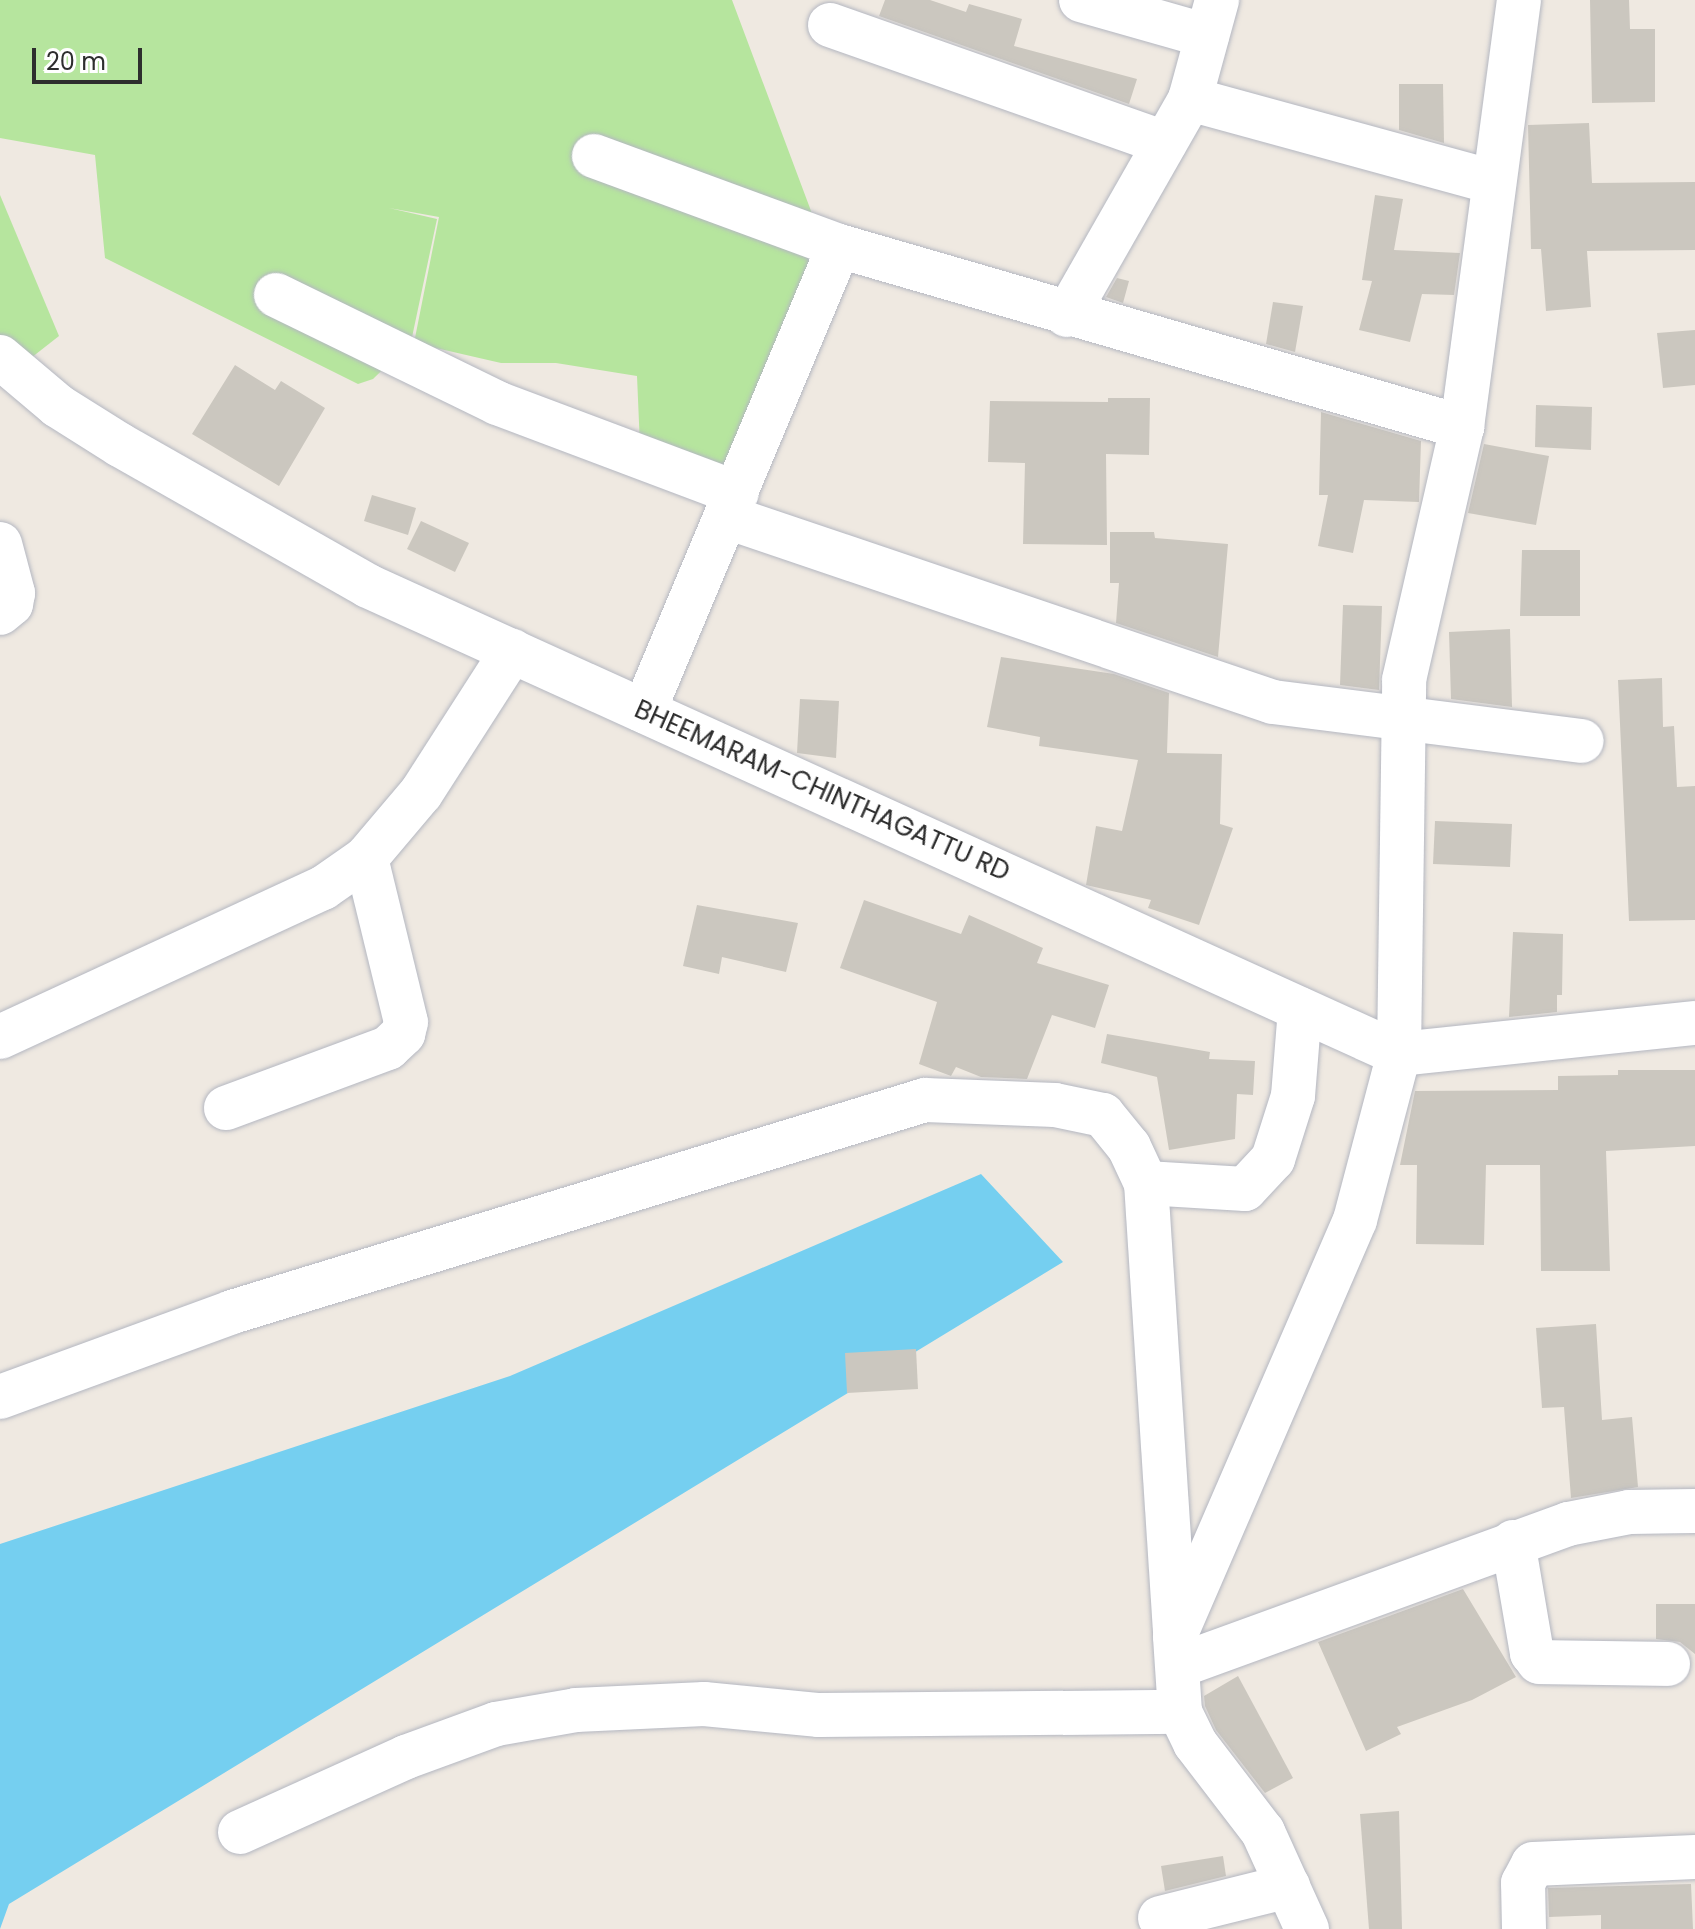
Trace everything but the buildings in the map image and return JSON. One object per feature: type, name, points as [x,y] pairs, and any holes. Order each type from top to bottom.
[{"type":"street","points":[[1067,315],[1190,99],[1212,18],[1081,0]]},
{"type":"street","points":[[1177,1651],[1355,1220],[1399,1054],[1404,680],[1462,427],[1519,0]]},
{"type":"street","points":[[830,25],[1165,143]]},
{"type":"street","points":[[1190,99],[1493,182]]},
{"type":"street","points":[[594,156],[839,246],[1067,315],[1462,427]]},
{"type":"street","points":[[644,711],[839,246]]},
{"type":"street","points":[[276,295],[497,403],[732,505],[1273,702],[1582,741]]},
{"type":"street","name":"BHEEMARAM-CHINTHAGATTU RD","points":[[0,358],[58,406],[120,445],[368,586],[1399,1054]]},
{"type":"street","points":[[0,544],[13,593],[11,604],[0,613]]},
{"type":"street","points":[[0,1037],[323,888],[366,858],[421,793],[512,651]]},
{"type":"street","points":[[226,1108],[388,1048],[403,1034],[406,1022],[366,858]]},
{"type":"street","points":[[1146,1183],[1245,1189],[1273,1159],[1293,1096],[1300,1009]]},
{"type":"street","points":[[1399,1054],[1695,1023]]},
{"type":"street","points":[[0,1397],[232,1312],[925,1100],[1055,1105],[1103,1115],[1129,1147],[1146,1183],[1180,1712],[1195,1743],[1263,1832],[1307,1929]]},
{"type":"street","points":[[1177,1651],[1568,1524],[1629,1512],[1695,1511]]},
{"type":"street","points":[[1513,1542],[1532,1653],[1539,1662],[1668,1664]]},
{"type":"street","points":[[240,1832],[481,1730],[576,1710],[704,1704],[819,1715],[1180,1712]]},
{"type":"street","points":[[1524,1929],[1523,1883],[1533,1864],[1695,1857]]},
{"type":"street","points":[[1160,1918],[1288,1886]]},
{"type":"green space","points":[[0,0],[732,0],[826,251],[724,488],[640,446],[637,376],[556,363],[501,363],[414,343],[439,217],[389,208],[437,219],[411,342],[373,379],[358,384],[105,258],[95,155],[0,138]]},
{"type":"green space","points":[[0,195],[59,336],[22,365],[0,340]]},
{"type":"water","points":[[981,1174],[1063,1262],[9,1904],[0,1929],[0,1544],[510,1376]]}]
